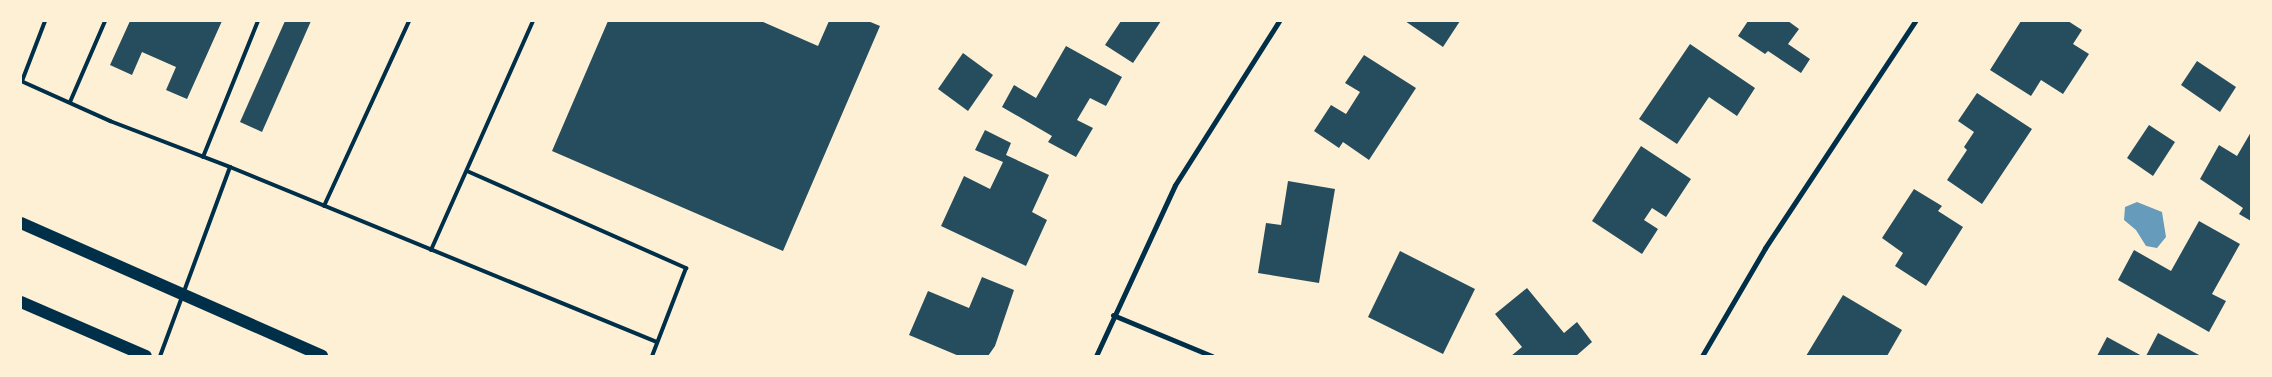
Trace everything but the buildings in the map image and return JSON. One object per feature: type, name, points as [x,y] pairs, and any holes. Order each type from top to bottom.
[{"type":"main road","points":[[21,223],[322,356]]},
{"type":"main road","points":[[21,302],[146,356]]},
{"type":"street","points":[[1096,356],[1113,315],[1175,185],[1279,21]]},
{"type":"street","points":[[1702,356],[1765,248],[1915,21]]},
{"type":"street","points":[[1113,315],[1212,356]]},
{"type":"lane","points":[[45,21],[22,81],[656,342]]},
{"type":"lane","points":[[70,102],[105,21]]},
{"type":"lane","points":[[203,157],[258,21]]},
{"type":"lane","points":[[324,206],[409,21]]},
{"type":"lane","points":[[431,250],[533,21]]},
{"type":"lane","points":[[160,356],[230,168]]},
{"type":"lane","points":[[467,171],[686,268],[652,356]]},
{"type":"water","points":[[2137,202],[2162,212],[2166,237],[2157,248],[2146,246],[2136,230],[2124,220],[2125,207]]}]
